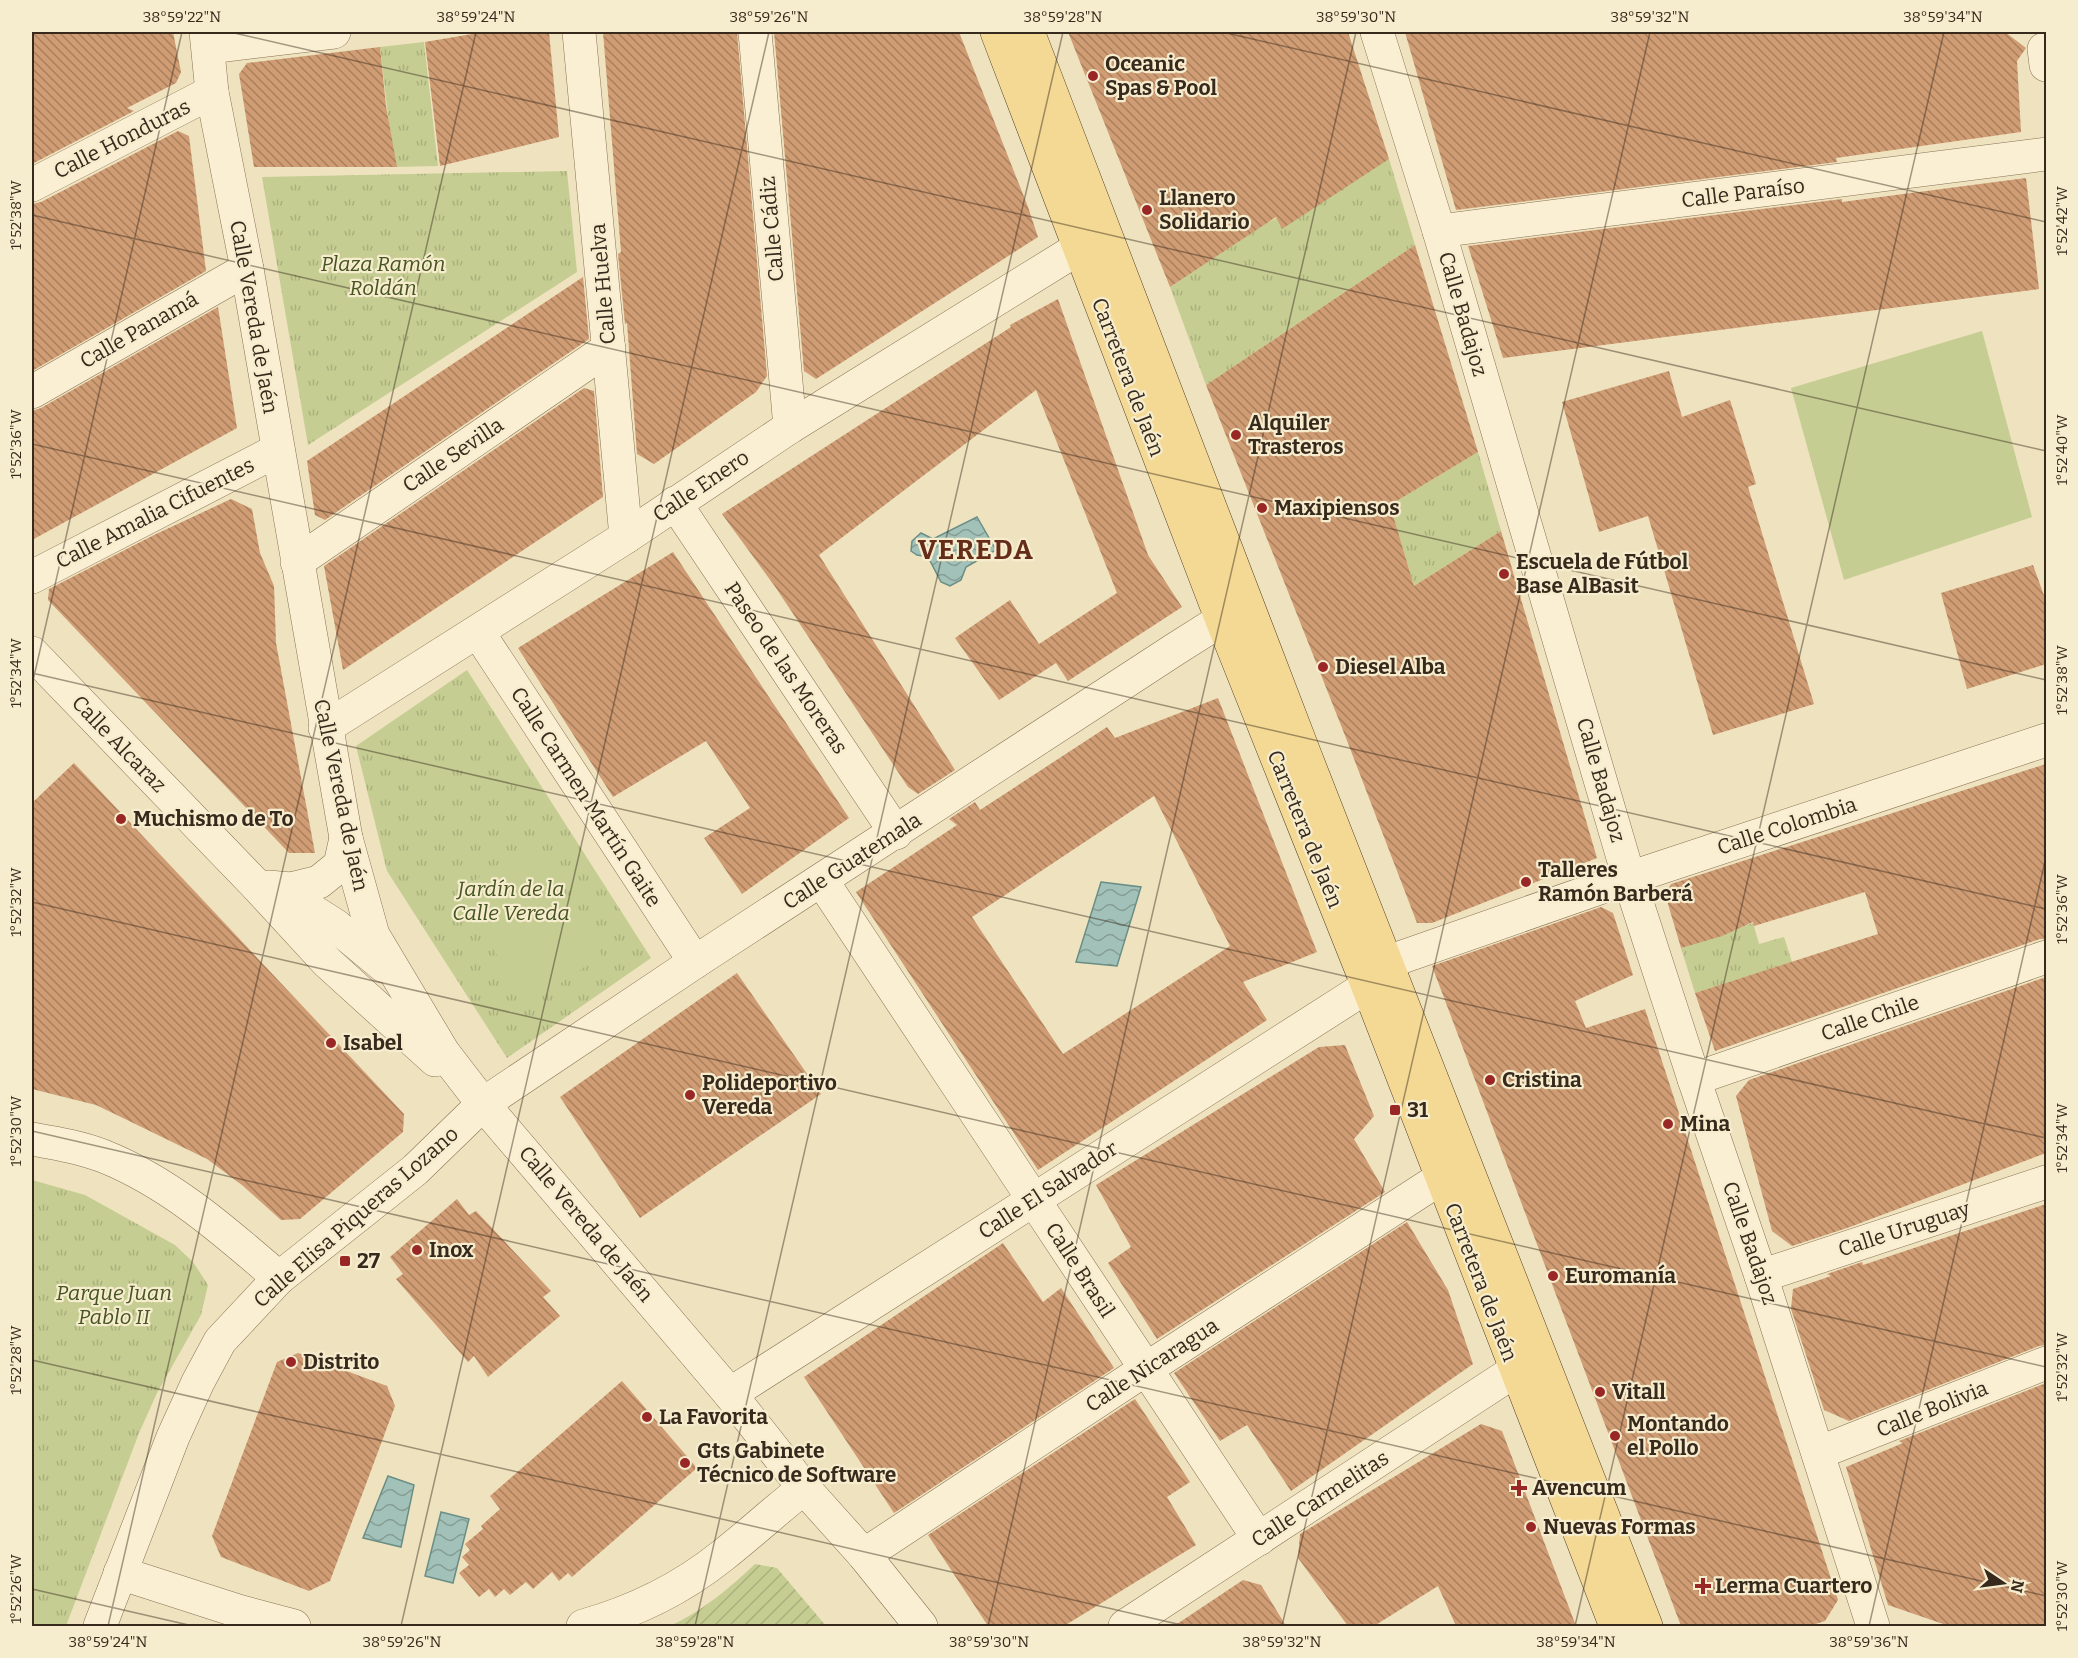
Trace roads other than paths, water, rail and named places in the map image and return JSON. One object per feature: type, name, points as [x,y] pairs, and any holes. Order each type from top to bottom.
[{"type":"main road","name":"Carretera de Jaén","points":[[997,32],[1079,248],[1234,612],[1376,974],[1527,1363],[1616,1626]]},
{"type":"main road","name":"Carretera de Jaén","points":[[1028,32],[1234,612]]},
{"type":"main road","name":"Carretera de Jaén","points":[[1376,974],[1441,1178],[1646,1626]]},
{"type":"street","points":[[207,39],[334,32]]},
{"type":"street","name":"Calle Huelva","points":[[579,32],[626,537]]},
{"type":"street","name":"Calle Cádiz","points":[[755,32],[790,427]]},
{"type":"street","name":"Calle Badajoz","points":[[1377,32],[1439,231],[1629,878],[1761,1276],[1873,1626]]},
{"type":"street","name":"Calle Vereda de Jaén","points":[[207,39],[212,92],[247,269],[325,728],[346,838],[373,935],[442,1052],[483,1104],[730,1394],[804,1488],[864,1555],[921,1626]]},
{"type":"street","name":"Calle Honduras","points":[[32,185],[212,92]]},
{"type":"street","name":"Calle Paraíso","points":[[1439,231],[2046,154]]},
{"type":"street","name":"Calle Enero","points":[[325,728],[626,537],[790,427],[1079,248]]},
{"type":"street","name":"Calle Panamá","points":[[32,392],[247,269]]},
{"type":"street","name":"Calle Sevilla","points":[[297,562],[609,348]]},
{"type":"street","name":"Calle Amalia Cifuentes","points":[[32,577],[278,450]]},
{"type":"street","name":"Paseo de las Moreras","points":[[675,503],[896,833]]},
{"type":"street","name":"Calle Guatemala","points":[[483,1104],[695,962],[1234,612]]},
{"type":"street","name":"Calle Carmen Martín Gaite","points":[[478,632],[695,962]]},
{"type":"street","name":"Calle Alcaraz","points":[[32,653],[257,886],[327,962],[483,1104]]},
{"type":"street","name":"Calle Colombia","points":[[1376,974],[1629,878],[2046,740]]},
{"type":"street","points":[[257,886],[291,889],[319,882],[340,865],[346,838]]},
{"type":"street","name":"Calle Brasil","points":[[822,881],[1259,1539]]},
{"type":"street","name":"Calle Alcaraz","points":[[257,886],[308,908],[336,926],[399,979]]},
{"type":"street","name":"Calle Chile","points":[[1694,1078],[2046,957]]},
{"type":"street","name":"Calle El Salvador","points":[[730,1394],[1034,1199],[1376,974]]},
{"type":"street","name":"Calle Elisa Piqueras Lozano","points":[[99,1626],[173,1437],[219,1341],[279,1278],[415,1170],[483,1104]]},
{"type":"street","points":[[32,1139],[62,1144],[102,1156],[140,1174],[213,1221],[279,1278]]},
{"type":"street","name":"Calle Nicaragua","points":[[864,1555],[1441,1178]]},
{"type":"street","name":"Calle Uruguay","points":[[1761,1276],[2046,1182]]},
{"type":"street","name":"Calle Carmelitas","points":[[1125,1626],[1527,1363]]},
{"type":"street","name":"Calle Bolivia","points":[[1818,1454],[2046,1364]]},
{"type":"street","points":[[583,1626],[635,1608],[670,1590],[721,1557],[804,1488]]},
{"type":"street","points":[[120,1573],[228,1608],[294,1626]]},
{"type":"water","points":[[977,517],[996,550],[966,567],[961,580],[950,586],[941,582],[928,557],[911,551],[912,541],[921,533],[933,539]]},
{"type":"water","points":[[1101,882],[1141,887],[1117,966],[1076,962]]},
{"type":"water","points":[[388,1476],[414,1485],[401,1547],[363,1538]]},
{"type":"water","points":[[441,1512],[469,1519],[453,1583],[425,1576]]},
{"type":"place","name":"Oceanic Spas & Pool","points":[[1093,76]]},
{"type":"place","name":"Llanero Solidario","points":[[1147,210]]},
{"type":"place","name":"Alquiler Trasteros","points":[[1236,435]]},
{"type":"place","name":"Maxipiensos","points":[[1262,508]]},
{"type":"place","name":"Escuela de Fútbol Base AlBasit","points":[[1504,574]]},
{"type":"place","name":"Diesel Alba","points":[[1323,667]]},
{"type":"place","name":"Muchismo de To","points":[[121,819]]},
{"type":"place","name":"Talleres Ramón Barberá","points":[[1526,882]]},
{"type":"place","name":"Isabel","points":[[331,1043]]},
{"type":"place","name":"Cristina","points":[[1490,1080]]},
{"type":"place","name":"Polideportivo Vereda","points":[[690,1095]]},
{"type":"place","name":"31","points":[[1395,1110]]},
{"type":"place","name":"Mina","points":[[1668,1124]]},
{"type":"place","name":"Inox","points":[[417,1250]]},
{"type":"place","name":"27","points":[[345,1261]]},
{"type":"place","name":"Euromanía","points":[[1553,1276]]},
{"type":"place","name":"Distrito","points":[[291,1362]]},
{"type":"place","name":"Vitall","points":[[1600,1392]]},
{"type":"place","name":"La Favorita","points":[[647,1417]]},
{"type":"place","name":"Montando el Pollo","points":[[1615,1436]]},
{"type":"place","name":"Gts Gabinete Técnico de Software","points":[[685,1463]]},
{"type":"place","name":"Avencum","points":[[1519,1488]]},
{"type":"place","name":"Nuevas Formas","points":[[1531,1527]]},
{"type":"place","name":"Lerma Cuartero","points":[[1703,1586]]},
{"type":"district","name":"VEREDA","points":[[976,550]]},
{"type":"park label","name":"Plaza Ramón Roldán","points":[[383,276]]},
{"type":"park label","name":"Jardín de la Calle Vereda","points":[[511,901]]},
{"type":"park label","name":"Parque Juan Pablo II","points":[[114,1305]]}]
